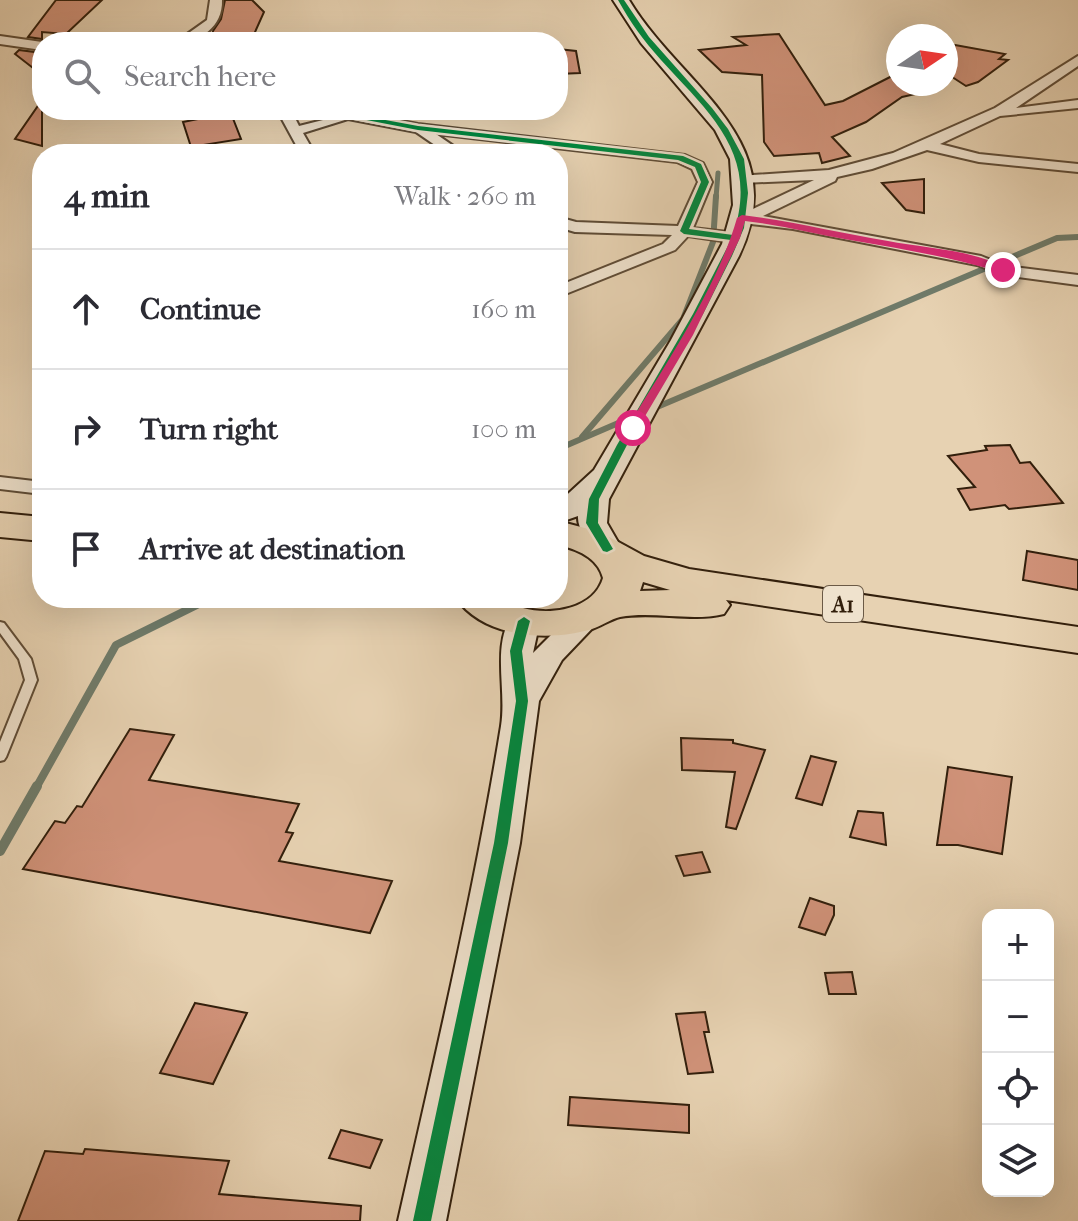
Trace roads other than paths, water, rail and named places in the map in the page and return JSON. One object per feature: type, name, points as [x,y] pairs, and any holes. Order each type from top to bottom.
[{"type":"highway","points":[[0,525],[32,528]]},
{"type":"highway","name":"A1","points":[[568,535],[590,540],[630,565],[685,581],[1078,640]]},
{"type":"highway","points":[[0,542],[32,544]]},
{"type":"highway","points":[[598,610],[619,593],[623,580],[621,567],[610,552]]},
{"type":"highway","name":"A1","points":[[490,608],[524,621],[557,623],[598,610],[678,602],[871,627],[1078,661]]},
{"type":"street","points":[[198,32],[215,21],[218,12],[216,0]]},
{"type":"street","points":[[610,552],[592,523],[594,499],[688,335],[742,225],[743,179],[736,149],[716,119],[637,25],[621,0]]},
{"type":"street","points":[[0,40],[32,45]]},
{"type":"street","points":[[742,225],[842,172],[926,145],[991,115],[1050,81],[1078,60]]},
{"type":"street","points":[[991,115],[1078,104]]},
{"type":"street","points":[[289,120],[302,144]]},
{"type":"street","points":[[295,131],[336,120]]},
{"type":"street","points":[[372,120],[558,144]]},
{"type":"street","points":[[418,128],[443,144]]},
{"type":"street","points":[[568,145],[680,158],[698,166],[705,182],[684,231],[669,247],[568,288]]},
{"type":"street","points":[[926,145],[979,158],[1078,168]]},
{"type":"street","points":[[743,179],[842,172]]},
{"type":"street","points":[[568,225],[684,231],[742,225],[981,261],[1003,270],[1078,280]]},
{"type":"street","points":[[568,509],[607,472]]},
{"type":"street","points":[[0,483],[32,487]]},
{"type":"street","points":[[522,701],[539,667],[598,610]]},
{"type":"street","points":[[422,1221],[501,843],[522,701],[516,651],[524,621]]},
{"type":"lane","points":[[0,625],[25,659],[31,680],[0,757]]},
{"type":"waterway","points":[[716,198],[718,173]]},
{"type":"waterway","points":[[582,437],[683,319],[713,242],[716,196]]},
{"type":"waterway","points":[[650,410],[1057,238],[1078,237]]},
{"type":"waterway","points":[[568,445],[630,418]]},
{"type":"waterway","points":[[36,788],[116,645],[191,608]]},
{"type":"waterway","points":[[0,851],[37,786]]}]
